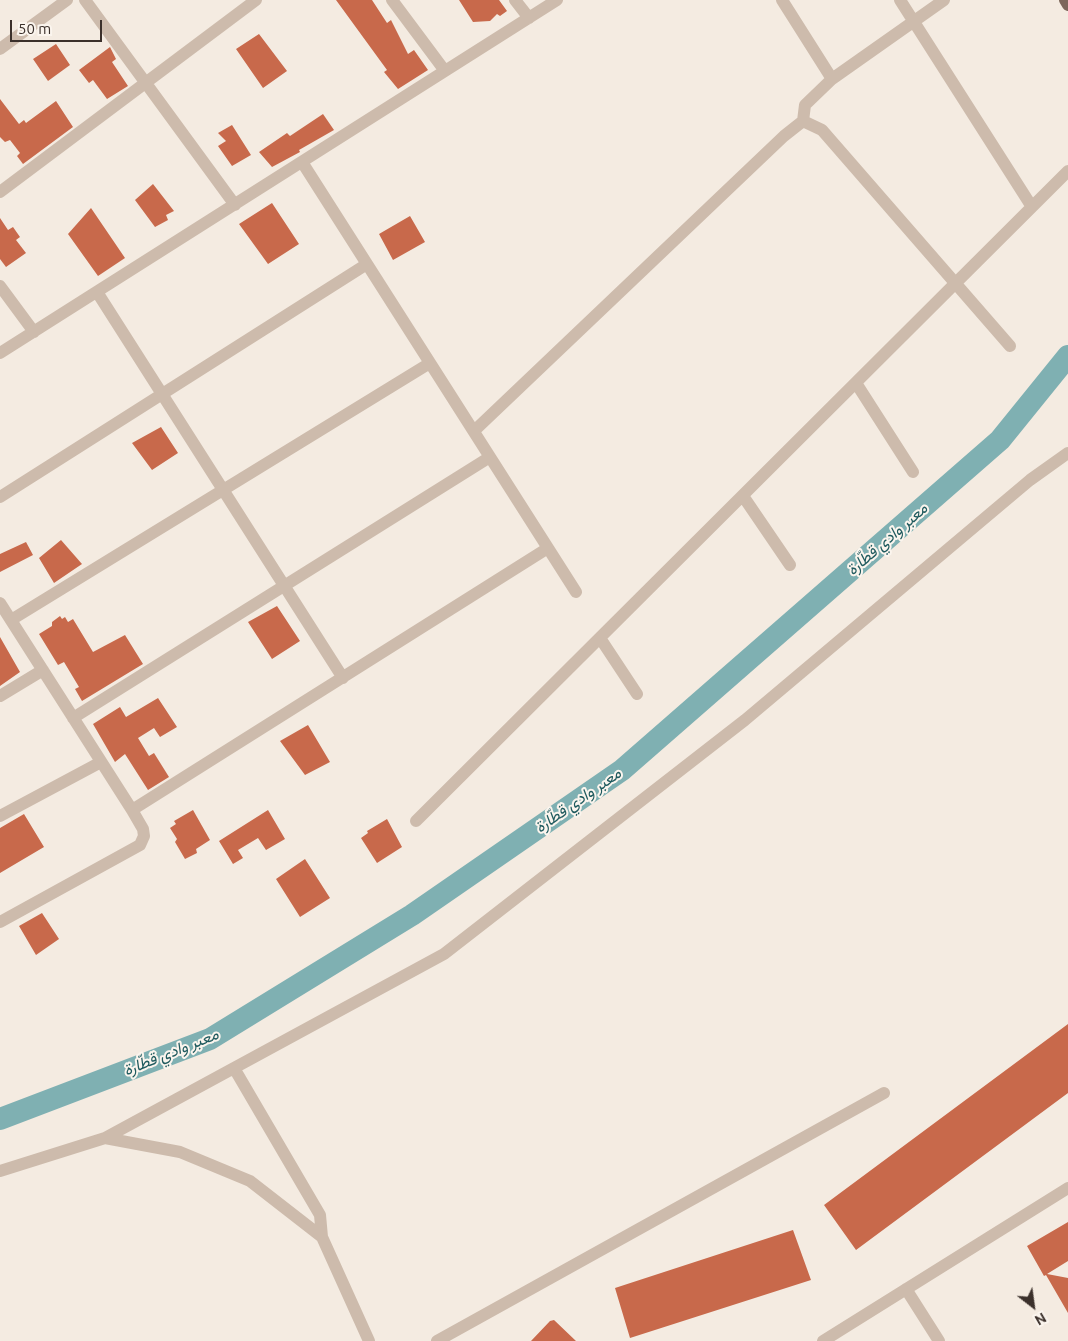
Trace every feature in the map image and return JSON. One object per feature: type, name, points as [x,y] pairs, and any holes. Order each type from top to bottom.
[{"type":"main road","points":[[1065,0],[1068,5]]},
{"type":"street","points":[[0,49],[67,0]]},
{"type":"street","points":[[85,0],[234,205]]},
{"type":"street","points":[[0,192],[256,0]]},
{"type":"street","points":[[392,0],[445,71]]},
{"type":"street","points":[[515,0],[529,18]]},
{"type":"street","points":[[0,353],[557,0]]},
{"type":"street","points":[[782,0],[832,79]]},
{"type":"street","points":[[900,0],[1032,207]]},
{"type":"street","points":[[474,431],[784,136],[803,121],[805,104],[832,79],[944,0]]},
{"type":"street","points":[[803,121],[822,130],[1010,346]]},
{"type":"street","points":[[302,162],[576,592]]},
{"type":"street","points":[[416,822],[1068,171]]},
{"type":"street","points":[[0,497],[367,264]]},
{"type":"street","points":[[0,286],[34,332]]},
{"type":"street","points":[[97,292],[343,678]]},
{"type":"street","points":[[11,620],[430,363]]},
{"type":"street","points":[[856,383],[913,472]]},
{"type":"street","points":[[0,1171],[106,1138],[444,954],[745,720],[1030,480],[1068,453]]},
{"type":"street","points":[[73,718],[490,457]]},
{"type":"street","points":[[743,496],[790,565]]},
{"type":"street","points":[[132,810],[548,548]]},
{"type":"street","points":[[0,603],[132,810],[143,829],[144,836],[140,845],[0,922]]},
{"type":"street","points":[[600,638],[637,694]]},
{"type":"street","points":[[0,696],[42,670]]},
{"type":"street","points":[[0,816],[101,762]]},
{"type":"street","points":[[234,1068],[320,1215],[322,1237],[369,1341]]},
{"type":"street","points":[[437,1341],[884,1093]]},
{"type":"street","points":[[106,1138],[180,1152],[250,1181],[322,1237]]},
{"type":"street","points":[[823,1341],[1068,1188]]},
{"type":"street","points":[[906,1289],[938,1341]]},
{"type":"building","points":[[336,0],[372,0],[387,23],[391,20],[408,54],[414,50],[428,70],[398,89],[384,72],[387,70]]},
{"type":"building","points":[[459,0],[499,0],[507,11],[500,16],[497,14],[490,21],[473,22]]},
{"type":"building","points":[[259,34],[287,71],[263,88],[236,49]]},
{"type":"building","points":[[56,44],[70,65],[48,81],[33,59]]},
{"type":"building","points":[[110,47],[116,59],[112,62],[128,86],[107,99],[93,80],[89,83],[79,70]]},
{"type":"building","points":[[0,99],[19,124],[24,120],[26,123],[56,101],[73,127],[23,164],[17,156],[20,153],[10,140],[5,142],[0,137]]},
{"type":"building","points":[[323,114],[334,130],[299,150],[300,152],[272,167],[259,152],[287,133],[290,136]]},
{"type":"building","points":[[232,125],[251,155],[232,166],[218,146],[226,141],[218,133]]},
{"type":"building","points":[[153,184],[174,211],[166,215],[168,220],[155,227],[135,200]]},
{"type":"building","points":[[272,203],[299,244],[268,264],[239,224]]},
{"type":"building","points":[[91,208],[125,258],[98,276],[68,234]]},
{"type":"building","points":[[410,216],[425,242],[393,260],[379,234]]},
{"type":"building","points":[[0,218],[8,230],[13,227],[20,237],[16,240],[26,253],[6,267],[0,259]]},
{"type":"building","points":[[161,427],[178,453],[152,470],[132,443]]},
{"type":"building","points":[[61,540],[82,564],[54,583],[39,558]]},
{"type":"building","points":[[26,542],[33,555],[0,572],[0,554]]},
{"type":"building","points":[[277,606],[300,641],[272,659],[248,622]]},
{"type":"building","points":[[60,616],[62,619],[65,617],[68,622],[73,619],[93,652],[125,635],[143,664],[82,701],[75,689],[79,687],[64,662],[58,665],[39,634],[52,626],[52,622]]},
{"type":"building","points":[[0,637],[20,672],[0,686]]},
{"type":"building","points":[[158,698],[177,727],[160,737],[154,728],[138,738],[149,756],[154,753],[169,777],[148,790],[125,754],[115,762],[93,724],[120,707],[126,717]]},
{"type":"building","points":[[308,725],[330,762],[305,775],[280,741]]},
{"type":"building","points":[[193,810],[210,840],[196,849],[197,853],[185,859],[175,842],[177,839],[170,828],[176,824],[174,821]]},
{"type":"building","points":[[268,810],[285,839],[266,850],[258,838],[238,850],[243,858],[233,864],[219,841]]},
{"type":"building","points":[[24,814],[44,847],[0,873],[0,828]]},
{"type":"building","points":[[387,819],[402,847],[377,863],[361,838],[368,833],[367,831]]},
{"type":"building","points":[[305,859],[330,898],[300,917],[276,879]]},
{"type":"building","points":[[42,913],[59,939],[36,955],[19,926]]},
{"type":"building","points":[[1068,1024],[1068,1093],[856,1250],[824,1205]]},
{"type":"building","points":[[1068,1222],[1068,1261],[1047,1274],[1068,1278],[1068,1313],[1027,1246]]},
{"type":"building","points":[[793,1230],[811,1280],[630,1338],[615,1288]]},
{"type":"building","points":[[554,1320],[576,1341],[531,1341],[550,1321]]},
{"type":"waterway","name":"معبر وادي قطّارة","points":[[0,1119],[210,1039],[412,915],[622,770],[1000,440],[1068,356]]}]
